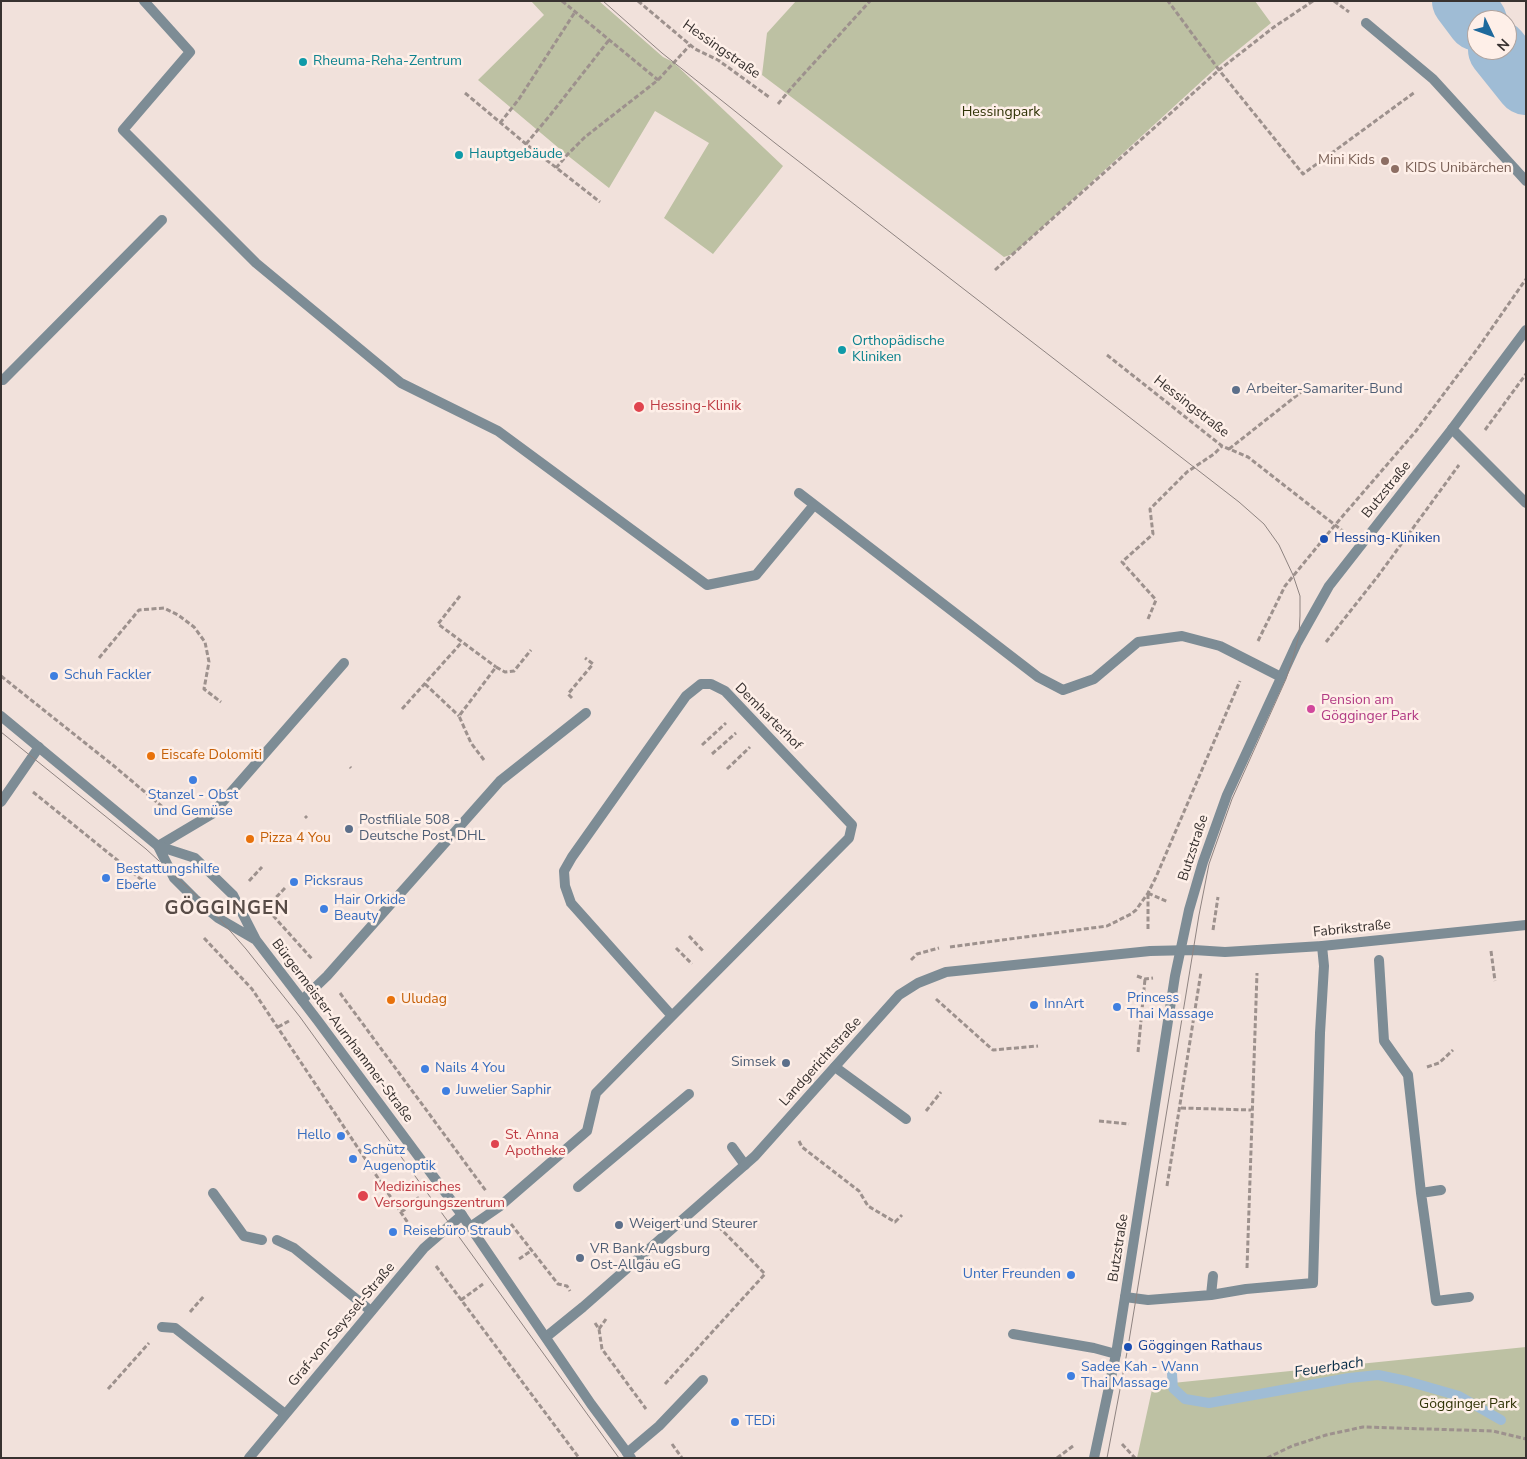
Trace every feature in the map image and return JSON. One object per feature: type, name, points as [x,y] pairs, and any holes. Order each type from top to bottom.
[{"type":"street","points":[[144,1],[190,52],[123,130],[256,263],[401,383],[498,430],[707,585],[756,575],[814,505]]},
{"type":"street","points":[[1366,23],[1433,79],[1526,181]]},
{"type":"street","points":[[1,379],[3,380],[162,220]]},
{"type":"street","name":"Butzstraße","points":[[1094,1458],[1126,1297],[1175,976],[1189,910],[1203,862],[1227,795],[1297,643],[1329,586],[1452,429],[1526,330]]},
{"type":"street","points":[[1452,429],[1526,503]]},
{"type":"street","points":[[799,493],[1038,677],[1063,690],[1094,679],[1138,642],[1182,636],[1220,646],[1250,659],[1282,677]]},
{"type":"street","points":[[158,846],[212,814],[344,663]]},
{"type":"street","name":"Demharterhof","points":[[470,1227],[499,1207],[587,1131],[596,1093],[849,838],[852,825],[725,691],[711,684],[701,684],[686,696],[572,856],[564,871],[565,886],[571,902],[672,1016]]},
{"type":"street","points":[[302,1000],[327,976],[500,781],[586,713]]},
{"type":"street","name":"Bürgermeister-Aurnhammer-Straße","points":[[1,716],[158,846],[195,858],[233,895],[256,940],[462,1215],[629,1456]]},
{"type":"street","points":[[1,802],[39,747]]},
{"type":"street","name":"Bürgermeister-Aurnhammer-Straße","points":[[158,846],[174,878],[195,899],[216,916],[256,940]]},
{"type":"street","name":"Fabrikstraße","points":[[1181,950],[1225,952],[1322,946],[1526,925]]},
{"type":"street","points":[[1126,1297],[1148,1300],[1313,1283],[1320,1033],[1324,966],[1322,946]]},
{"type":"street","name":"Landgerichtstraße","points":[[546,1337],[746,1165],[899,995],[918,982],[946,972],[1150,951],[1181,950]]},
{"type":"street","points":[[1379,960],[1384,1041],[1408,1075],[1421,1193],[1436,1301],[1469,1297]]},
{"type":"street","points":[[835,1067],[906,1119]]},
{"type":"street","points":[[578,1187],[689,1094]]},
{"type":"street","points":[[732,1147],[746,1165]]},
{"type":"street","points":[[1421,1193],[1441,1190]]},
{"type":"street","points":[[213,1193],[244,1236],[262,1240]]},
{"type":"street","name":"Graf-von-Seyssel-Straße","points":[[249,1458],[424,1248],[462,1215]]},
{"type":"street","points":[[278,1240],[294,1248],[371,1311]]},
{"type":"street","points":[[1211,1295],[1213,1276]]},
{"type":"street","points":[[162,1327],[175,1328],[285,1414]]},
{"type":"street","points":[[1013,1334],[1094,1348],[1116,1354]]},
{"type":"street","points":[[629,1456],[704,1380]]},
{"type":"path","points":[[562,1],[658,80]]},
{"type":"path","name":"Hessingstraße","points":[[638,1],[690,44],[718,60],[769,97]]},
{"type":"path","points":[[778,104],[870,1]]},
{"type":"path","points":[[1168,1],[1219,70],[1303,174],[1433,79]]},
{"type":"path","points":[[995,270],[1219,70],[1274,27],[1313,1]]},
{"type":"path","points":[[500,123],[519,99],[575,12]]},
{"type":"path","points":[[526,144],[609,40]]},
{"type":"path","points":[[556,168],[566,155],[585,138],[658,80],[690,44]]},
{"type":"path","points":[[465,93],[600,202]]},
{"type":"path","points":[[918,954],[941,948],[1107,926],[1136,910],[1156,877],[1250,659],[1285,586],[1416,431],[1478,348],[1526,278]]},
{"type":"path","name":"Hessingstraße","points":[[1107,355],[1222,446],[1248,457],[1360,545]]},
{"type":"path","points":[[1322,648],[1378,576],[1526,374]]},
{"type":"path","points":[[1229,449],[1305,389]]},
{"type":"path","points":[[1138,642],[1156,600],[1122,562],[1153,534],[1150,509],[1187,472],[1214,454],[1222,446]]},
{"type":"path","points":[[460,596],[438,624],[505,672],[514,671],[531,650]]},
{"type":"path","points":[[99,658],[139,610],[164,608],[178,615],[194,627],[205,642],[209,662],[204,689],[221,702]]},
{"type":"path","points":[[402,709],[462,642]]},
{"type":"path","points":[[572,699],[568,694],[593,664],[585,658]]},
{"type":"path","points":[[460,716],[496,667]]},
{"type":"path","points":[[425,684],[460,716],[471,744],[484,760]]},
{"type":"path","points":[[702,744],[741,708]]},
{"type":"path","points":[[712,754],[752,719]]},
{"type":"path","points":[[727,769],[765,733]]},
{"type":"path","points":[[17,780],[158,893]]},
{"type":"path","points":[[246,885],[262,867]]},
{"type":"path","points":[[266,908],[285,888]]},
{"type":"path","points":[[1215,923],[1218,896]]},
{"type":"path","points":[[200,933],[252,988],[442,1274],[579,1458]]},
{"type":"path","points":[[1490,948],[1494,981]]},
{"type":"path","points":[[1166,1194],[1201,973],[1208,951]]},
{"type":"path","points":[[1246,1289],[1257,973]]},
{"type":"path","points":[[918,982],[992,1050],[1038,1046]]},
{"type":"path","points":[[278,1027],[289,1021],[291,1024]]},
{"type":"path","points":[[1408,1075],[1439,1063],[1453,1050]]},
{"type":"path","points":[[1181,1108],[1251,1110]]},
{"type":"path","points":[[1099,1121],[1130,1124]]},
{"type":"path","points":[[799,1140],[802,1146],[859,1191],[868,1206],[895,1222],[902,1215]]},
{"type":"path","points":[[401,1212],[419,1200],[417,1197]]},
{"type":"path","points":[[664,1384],[765,1274],[712,1220],[700,1205]]},
{"type":"path","points":[[531,1251],[558,1284],[567,1286],[583,1307],[599,1329],[602,1349],[682,1458]]},
{"type":"path","points":[[108,1389],[162,1327]]},
{"type":"path","points":[[1267,1458],[1292,1446],[1326,1435],[1363,1427],[1493,1431],[1526,1439]]},
{"type":"path","points":[[1058,1458],[1076,1444]]},
{"type":"path","points":[[1122,1444],[1135,1458]]},
{"type":"green space","points":[[531,1],[599,1],[663,57],[673,62],[783,166],[713,254],[664,218],[709,143],[655,111],[609,188],[478,80],[544,15]]},
{"type":"green space","name":"Hessingpark","points":[[796,1],[1255,1],[1271,23],[1216,68],[1013,254],[1004,257],[762,75],[767,33]]},
{"type":"green space","name":"Gögginger Park","points":[[1526,1347],[1526,1458],[1137,1458],[1153,1385]]},
{"type":"waterway","points":[[1462,1],[1469,10]]},
{"type":"waterway","points":[[1506,60],[1526,85]]},
{"type":"waterway","name":"Feuerbach","points":[[1172,1374],[1173,1388],[1185,1399],[1209,1403],[1349,1378],[1378,1375],[1459,1396],[1501,1420]]},
{"type":"tram line","points":[[603,1],[662,53],[775,143],[1239,502],[1264,524],[1279,545],[1293,575],[1300,596],[1299,635],[1293,658],[1286,679],[1232,799],[1209,864],[1128,1347],[1107,1458]]},
{"type":"tram line","points":[[1,732],[146,849],[210,908],[246,949],[300,1017],[619,1458]]},
{"type":"place","name":"Rheuma-Reha-Zentrum","points":[[303,62]]},
{"type":"place","name":"Hauptgebäude","points":[[459,155]]},
{"type":"place","name":"Mini Kids","points":[[1385,161]]},
{"type":"place","name":"KIDS Unibärchen","points":[[1395,169]]},
{"type":"place","name":"Orthopädische Kliniken","points":[[842,350]]},
{"type":"place","name":"Arbeiter-Samariter-Bund","points":[[1236,390]]},
{"type":"place","name":"Hessing-Klinik","points":[[639,407]]},
{"type":"place","name":"Hessing-Kliniken","points":[[1324,539]]},
{"type":"place","name":"Schuh Fackler","points":[[54,676]]},
{"type":"place","name":"Pension am Gögginger Park","points":[[1311,709]]},
{"type":"place","name":"Eiscafe Dolomiti","points":[[151,756]]},
{"type":"place","name":"Stanzel - Obst und Gemüse","points":[[193,780]]},
{"type":"place","name":"Postfiliale 508 - Deutsche Post, DHL","points":[[349,829]]},
{"type":"place","name":"Pizza 4 You","points":[[250,839]]},
{"type":"place","name":"Bestattungshilfe Eberle","points":[[106,878]]},
{"type":"place","name":"Picksraus","points":[[294,882]]},
{"type":"place","name":"Hair Orkide Beauty","points":[[324,909]]},
{"type":"place","name":"Uludag","points":[[391,1000]]},
{"type":"place","name":"InnArt","points":[[1034,1005]]},
{"type":"place","name":"Princess Thai Massage","points":[[1117,1007]]},
{"type":"place","name":"Simsek","points":[[786,1063]]},
{"type":"place","name":"Nails 4 You","points":[[425,1069]]},
{"type":"place","name":"Juwelier Saphir","points":[[446,1091]]},
{"type":"place","name":"Hello","points":[[341,1136]]},
{"type":"place","name":"St. Anna Apotheke","points":[[495,1144]]},
{"type":"place","name":"Schütz Augenoptik","points":[[353,1159]]},
{"type":"place","name":"Medizinisches Versorgungszentrum","points":[[363,1196]]},
{"type":"place","name":"Weigert und Steurer","points":[[619,1225]]},
{"type":"place","name":"Reisebüro Straub","points":[[393,1232]]},
{"type":"place","name":"VR Bank Augsburg Ost-Allgäu eG","points":[[580,1258]]},
{"type":"place","name":"Unter Freunden","points":[[1071,1275]]},
{"type":"place","name":"Göggingen Rathaus","points":[[1128,1347]]},
{"type":"place","name":"Sadee Kah - Wann Thai Massage","points":[[1071,1376]]},
{"type":"place","name":"TEDi","points":[[735,1422]]},
{"type":"district","name":"GÖGGINGEN","points":[[227,909]]}]
